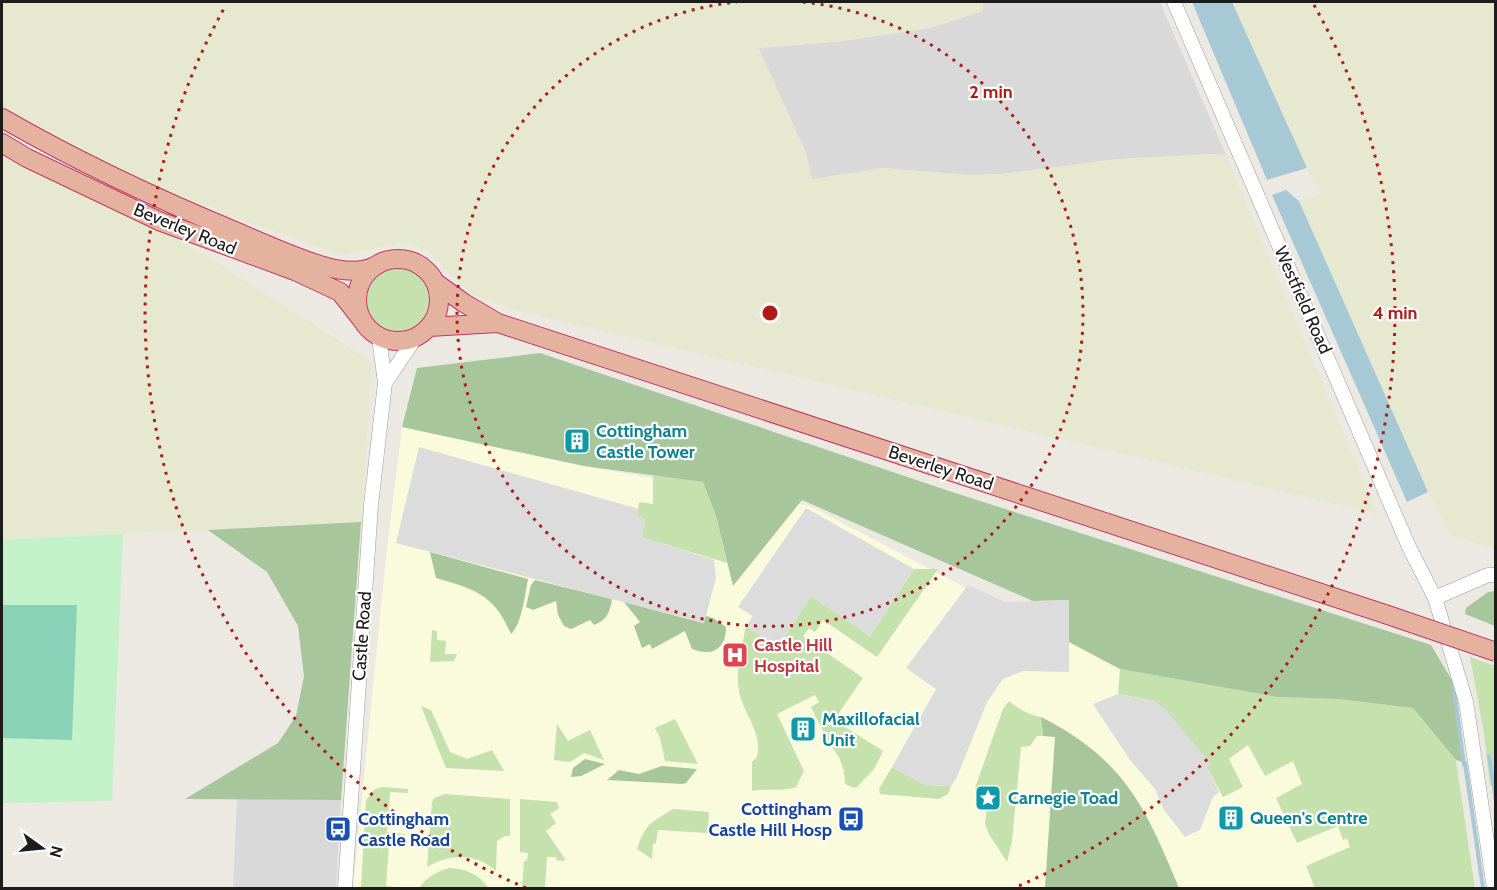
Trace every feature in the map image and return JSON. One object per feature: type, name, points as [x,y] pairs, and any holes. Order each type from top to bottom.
[{"type":"highway","name":"Beverley Road","points":[[2,118],[60,151],[177,207],[289,253],[320,265],[345,270],[367,270],[373,267]]},
{"type":"highway","name":"Beverley Road","points":[[2,142],[27,158],[159,221],[295,271],[340,292],[362,320]]},
{"type":"highway","points":[[408,260],[424,269],[436,284],[439,306],[435,317],[422,332],[397,341],[379,337],[369,330],[357,309],[357,297],[364,275],[373,267],[384,261],[408,260]]},
{"type":"highway","name":"Beverley Road","points":[[436,284],[498,323],[1496,652]]},
{"type":"highway","name":"Beverley Road","points":[[422,332],[498,323]]},
{"type":"street","name":"Westfield Road","points":[[1174,2],[1409,548],[1435,598],[1466,702],[1494,888]]},
{"type":"street","name":"Castle Road","points":[[385,383],[422,332]]},
{"type":"street","name":"Castle Road","points":[[345,888],[371,505],[385,383],[379,337]]},
{"type":"street","points":[[1435,598],[1488,575],[1496,575]]},
{"type":"shaded area","points":[[2,2],[982,2],[983,11],[930,28],[843,41],[759,48],[806,153],[812,179],[882,168],[969,175],[1002,174],[1118,159],[1226,155],[1378,514],[522,312],[474,295],[445,270],[427,249],[402,243],[343,255],[220,213],[213,207],[151,186],[52,137],[2,106]]},
{"type":"shaded area","points":[[982,2],[1160,2],[1226,155],[1118,159],[1002,174],[969,175],[882,168],[812,180],[806,153],[758,48],[843,41],[930,28],[983,11]]},
{"type":"shaded area","points":[[1232,2],[1495,2],[1495,549],[1450,535],[1428,492],[1299,201],[1321,193],[1307,168]]},
{"type":"shaded area","points":[[2,141],[80,183],[216,262],[372,362],[361,522],[2,540]]},
{"type":"shaded area","name":"Castle Hill Hospital","points":[[402,427],[584,466],[810,506],[1120,669],[1456,760],[1475,888],[353,888],[386,557]]},
{"type":"shaded area","points":[[419,447],[639,509],[638,516],[646,519],[642,537],[714,560],[716,578],[704,623],[396,543]]},
{"type":"shaded area","points":[[806,508],[914,569],[870,636],[811,596],[778,647],[746,626],[753,616],[738,607]]},
{"type":"shaded area","points":[[968,585],[1005,602],[1069,600],[1069,672],[1023,671],[1003,679],[987,702],[957,777],[951,786],[925,785],[892,767],[936,689],[906,668]]},
{"type":"shaded area","points":[[1118,694],[1155,701],[1167,711],[1211,764],[1206,766],[1219,792],[1213,797],[1200,830],[1185,837],[1164,810],[1155,789],[1130,760],[1093,704]]},
{"type":"shaded area","points":[[237,799],[341,800],[336,888],[233,888]]},
{"type":"green space","points":[[398,269],[415,274],[420,278],[424,283],[429,300],[424,317],[420,322],[415,326],[398,331],[381,326],[376,322],[372,317],[367,300],[372,283],[376,278],[381,274]]},
{"type":"green space","points":[[540,353],[952,492],[1431,645],[1453,682],[1465,763],[1456,760],[1413,708],[1338,699],[1277,697],[1120,669],[1069,642],[1069,600],[1033,601],[802,500],[733,586],[716,516],[703,482],[584,466],[402,427],[417,368]]},
{"type":"green space","points":[[653,475],[703,482],[716,516],[727,563],[641,537],[637,516],[639,502],[653,504]]},
{"type":"green space","points":[[361,522],[341,800],[185,799],[278,743],[296,716],[304,676],[298,626],[267,572],[208,530]]},
{"type":"green space","points":[[123,534],[112,801],[2,803],[2,540]]},
{"type":"green space","points":[[430,552],[528,579],[518,623],[511,634],[497,610],[481,595],[436,578]]},
{"type":"green space","points":[[914,569],[938,569],[877,657],[823,620],[815,632],[809,628],[803,636],[863,678],[834,720],[883,751],[874,769],[857,787],[845,784],[844,771],[839,757],[829,743],[811,707],[819,702],[815,695],[777,714],[804,771],[796,787],[752,791],[752,762],[757,757],[757,740],[741,699],[738,683],[746,626],[778,647],[811,596],[870,636]]},
{"type":"green space","points":[[535,580],[612,599],[609,612],[605,618],[594,625],[590,620],[571,629],[564,626],[558,615],[556,601],[533,610],[526,607],[531,585]]},
{"type":"green space","points":[[1495,591],[1495,626],[1465,614],[1466,608],[1488,592]]},
{"type":"green space","points":[[624,602],[703,623],[706,616],[713,618],[726,627],[724,641],[721,646],[712,651],[699,651],[692,649],[685,631],[652,649],[650,644],[642,648],[634,626],[640,622]]},
{"type":"green space","points":[[2,605],[77,605],[72,740],[2,738]]},
{"type":"green space","points":[[432,630],[437,631],[437,640],[446,641],[445,654],[457,654],[454,661],[430,662]]},
{"type":"green space","points":[[1470,657],[1495,666],[1496,784],[1490,786],[1484,734]]},
{"type":"green space","points":[[1120,669],[1277,697],[1338,699],[1413,708],[1456,760],[1475,888],[1315,888],[1306,866],[1350,847],[1347,838],[1343,840],[1338,826],[1297,843],[1276,798],[1302,784],[1293,761],[1265,776],[1248,745],[1229,759],[1243,787],[1223,797],[1206,766],[1211,764],[1155,701],[1118,694]]},
{"type":"green space","points":[[1009,701],[1032,715],[1041,717],[1043,736],[1037,736],[1030,746],[1021,747],[1012,841],[1007,862],[989,834],[985,824],[987,808],[975,788],[1003,709]]},
{"type":"green space","points":[[421,706],[431,710],[450,752],[467,759],[492,750],[504,771],[446,768]]},
{"type":"green space","points":[[1041,717],[1093,750],[1112,768],[1142,809],[1179,888],[1045,888],[1055,737],[1043,736]]},
{"type":"green space","points":[[675,719],[698,764],[665,761],[660,738],[655,728]]},
{"type":"green space","points":[[557,724],[568,741],[590,730],[604,760],[584,753],[570,762],[554,760]]},
{"type":"green space","points":[[585,759],[605,764],[581,776],[571,777],[573,768]]},
{"type":"green space","points":[[662,766],[697,769],[686,783],[682,784],[607,780],[619,770],[639,774]]},
{"type":"green space","points":[[892,767],[925,785],[951,786],[948,794],[939,799],[880,794],[879,789]]},
{"type":"green space","points":[[383,787],[408,789],[408,793],[390,792],[387,832],[405,834],[405,846],[389,845],[386,886],[403,888],[361,888],[366,800],[375,789]]},
{"type":"green space","points":[[445,794],[510,799],[510,836],[497,841],[496,871],[479,861],[462,857],[444,859],[427,867],[432,802],[434,798]]},
{"type":"green space","points":[[520,799],[557,802],[559,808],[550,814],[556,823],[546,831],[565,859],[564,861],[556,860],[556,857],[547,857],[545,887],[555,888],[522,888],[524,861],[527,861],[528,853],[520,852]]},
{"type":"green space","points":[[673,809],[709,812],[708,833],[658,830],[656,843],[653,844],[652,859],[637,849],[640,840],[650,824]]},
{"type":"green space","points":[[449,868],[472,873],[488,888],[419,888],[432,875]]},
{"type":"water","points":[[1192,2],[1232,2],[1307,168],[1267,180]]},
{"type":"water","points":[[1286,190],[1299,201],[1428,492],[1407,502],[1272,195]]},
{"type":"waterway","points":[[1453,682],[1464,765]]},
{"type":"waterway","points":[[1489,756],[1496,801]]},
{"type":"waterway","points":[[1465,763],[1483,888]]},
{"type":"place","name":"Cottingham Castle Tower","points":[[577,441]]},
{"type":"place","name":"Castle Hill Hospital","points":[[735,655]]},
{"type":"place","name":"Maxillofacial Unit","points":[[803,729]]},
{"type":"place","name":"Carnegie Toad","points":[[988,798]]},
{"type":"place","name":"Queen's Centre","points":[[1231,818]]},
{"type":"place","name":"Cottingham Castle Hill Hosp","points":[[851,819]]},
{"type":"place","name":"Cottingham Castle Road","points":[[338,829]]}]
